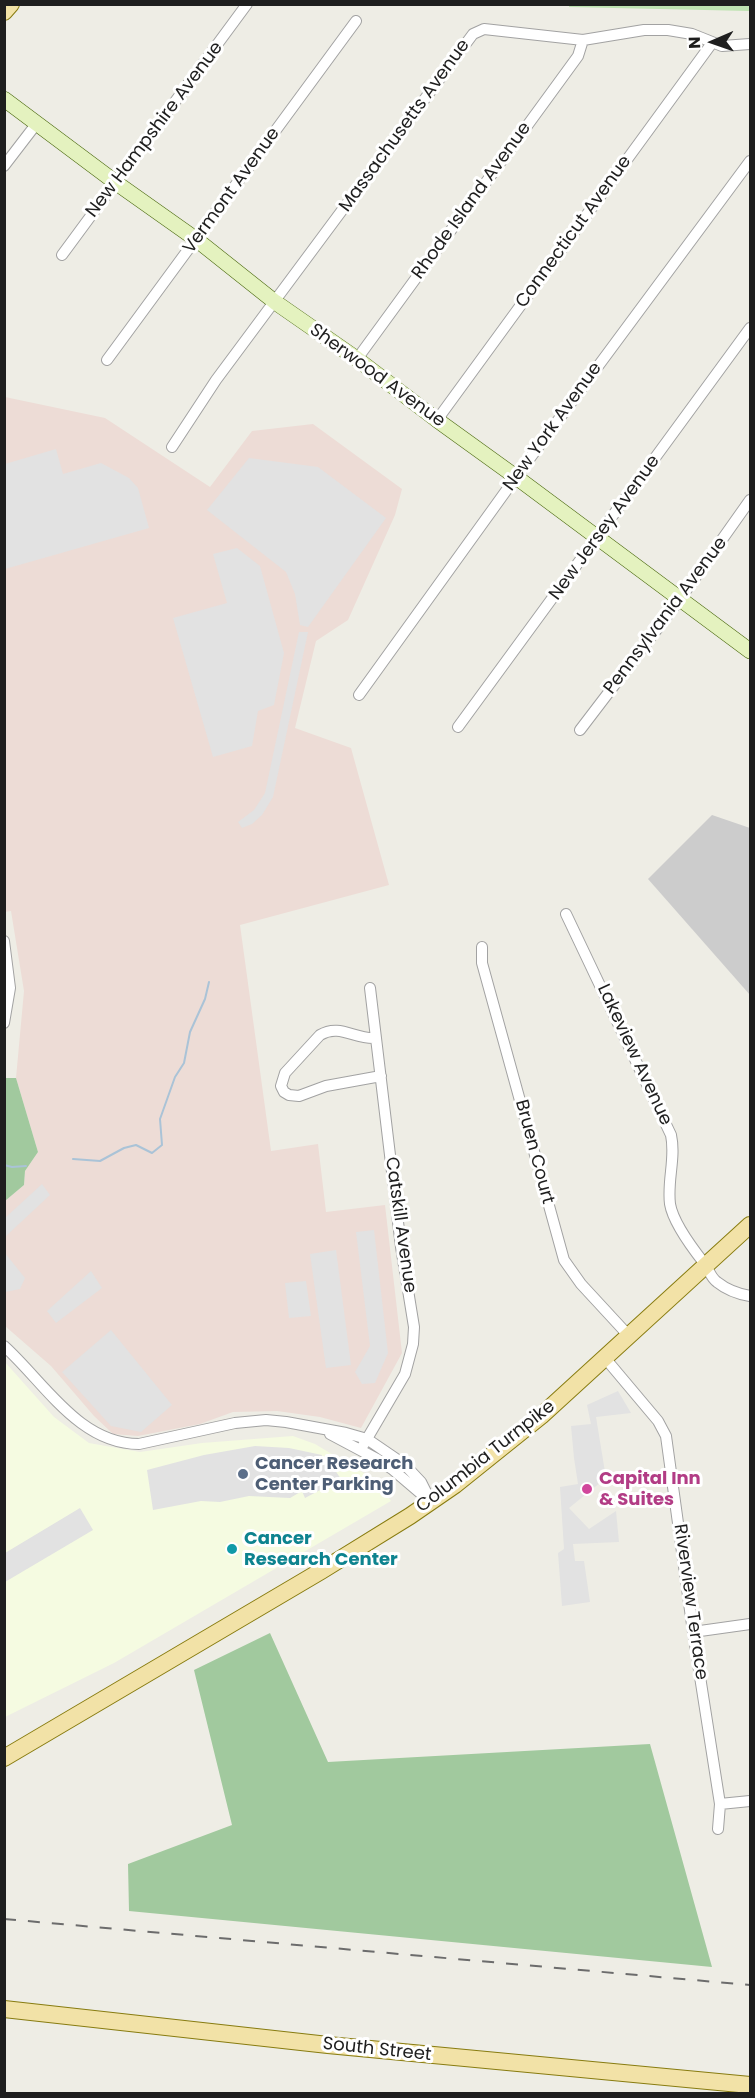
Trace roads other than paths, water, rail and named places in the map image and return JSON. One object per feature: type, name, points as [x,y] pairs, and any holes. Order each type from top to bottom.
[{"type":"main road","points":[[4,12],[11,4]]},
{"type":"main road","name":"Columbia Turnpike","points":[[4,1758],[233,1625],[430,1502],[479,1468],[526,1429],[750,1225]]},
{"type":"main road","name":"South Street","points":[[4,2009],[292,2041],[750,2085]]},
{"type":"street","name":"New Hampshire Avenue","points":[[62,255],[248,4]]},
{"type":"street","name":"Vermont Avenue","points":[[107,360],[356,21]]},
{"type":"street","name":"Massachusetts Avenue","points":[[171,447],[216,380],[473,34],[484,29],[584,40],[644,30],[668,30],[692,34],[722,46],[750,44]]},
{"type":"street","name":"Rhode Island Avenue","points":[[357,359],[578,56],[584,40]]},
{"type":"street","name":"Connecticut Avenue","points":[[436,420],[712,43]]},
{"type":"street","name":"Sherwood Avenue","points":[[4,99],[197,240],[275,302],[357,359],[436,420],[750,651]]},
{"type":"street","points":[[4,166],[37,123]]},
{"type":"street","name":"New York Avenue","points":[[359,695],[516,477],[750,161]]},
{"type":"street","name":"New Jersey Avenue","points":[[458,727],[750,328]]},
{"type":"street","name":"Pennsylvania Avenue","points":[[580,730],[680,599],[750,500]]},
{"type":"street","name":"Lakeview Avenue","points":[[566,914],[667,1122],[674,1148],[669,1192],[670,1207],[696,1255],[706,1265],[710,1275],[731,1290],[750,1296]]},
{"type":"street","points":[[4,941],[10,988],[4,1023]]},
{"type":"street","name":"Bruen Court","points":[[482,947],[482,963],[564,1260],[581,1284],[629,1336]]},
{"type":"street","name":"Catskill Avenue","points":[[364,1444],[405,1374],[414,1344],[414,1327],[401,1248],[370,988]]},
{"type":"street","points":[[376,1038],[342,1030],[320,1035],[285,1073],[281,1086],[289,1095],[299,1096],[326,1086],[381,1076]]},
{"type":"street","points":[[4,1346],[69,1413],[84,1426],[111,1440],[139,1444],[221,1425],[266,1420],[319,1428],[364,1444],[405,1466],[421,1482],[430,1502]]},
{"type":"street","name":"Riverview Terrace","points":[[605,1358],[658,1421],[666,1436],[720,1804],[717,1829]]},
{"type":"street","points":[[693,1632],[750,1624]]},
{"type":"street","points":[[720,1804],[750,1802]]},
{"type":"waterway","points":[[73,1159],[100,1161],[124,1148],[136,1145],[152,1153],[162,1145],[160,1119],[175,1077],[184,1063],[190,1032],[205,999],[209,982]]},
{"type":"waterway","points":[[4,1165],[26,1166]]},
{"type":"railway","points":[[4,1919],[750,1985]]},
{"type":"place","name":"Cancer Research Center Parking","points":[[243,1474]]},
{"type":"place","name":"Capital Inn & Suites","points":[[587,1489]]},
{"type":"place","name":"Cancer Research Center","points":[[232,1549]]}]
